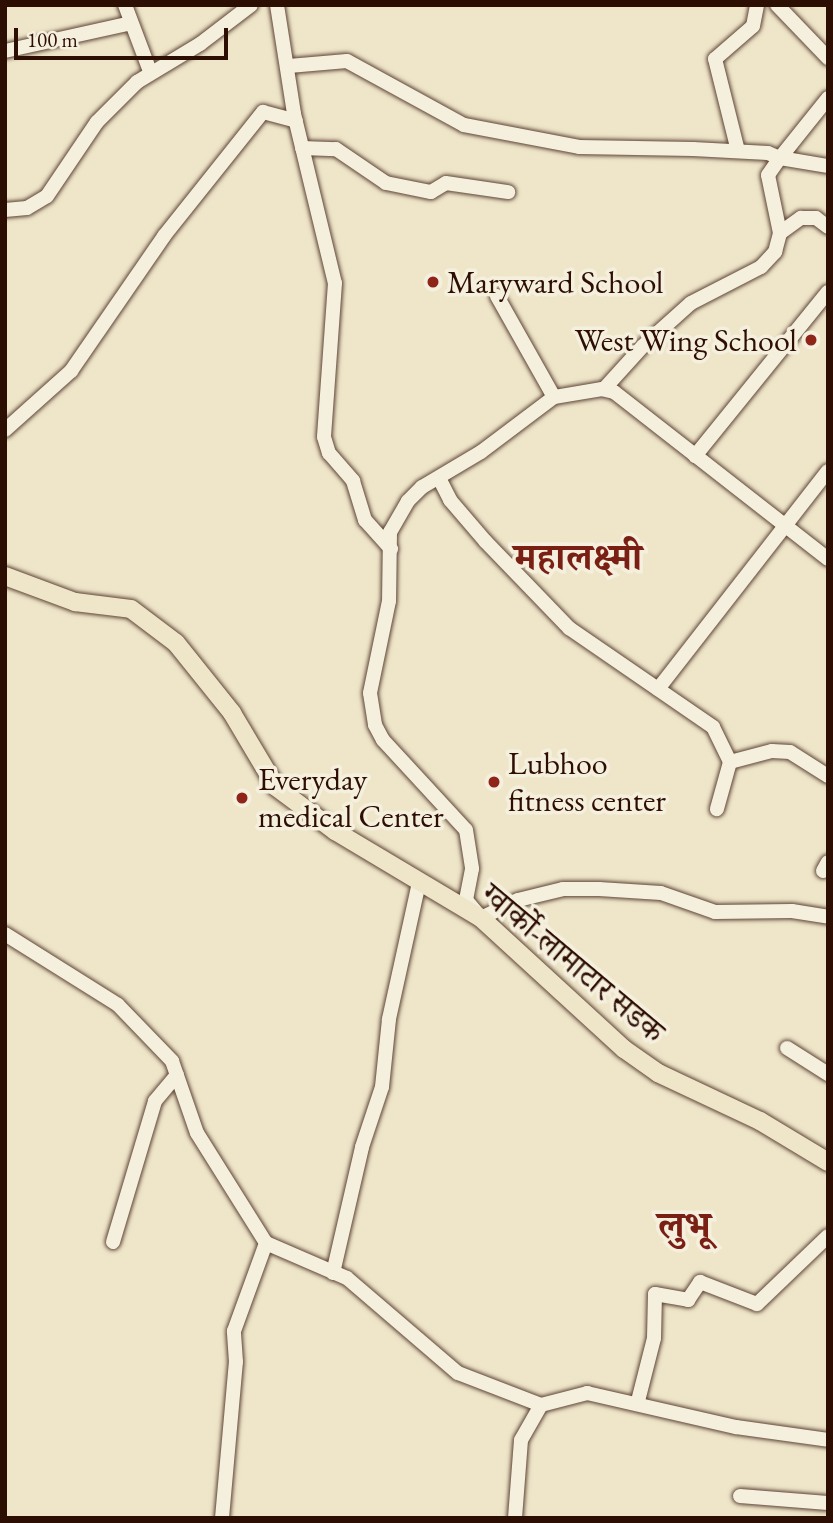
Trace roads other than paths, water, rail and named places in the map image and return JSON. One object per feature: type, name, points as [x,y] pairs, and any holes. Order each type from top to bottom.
[{"type":"main road","name":"ग्वार्को-लामाटार सडक","points":[[5,576],[75,602],[131,608],[176,643],[232,713],[276,787],[335,831],[481,918],[624,1049],[657,1073],[760,1121],[828,1163]]},
{"type":"street","points":[[125,5],[150,71]]},
{"type":"street","points":[[5,210],[27,208],[47,196],[97,122],[150,71],[200,44],[251,5]]},
{"type":"street","points":[[277,5],[296,121],[335,283],[324,437],[329,453],[353,481],[365,520],[391,549]]},
{"type":"street","points":[[738,151],[715,60],[753,26],[757,5]]},
{"type":"street","points":[[777,5],[828,58]]},
{"type":"street","points":[[5,51],[131,23]]},
{"type":"street","points":[[289,66],[347,61],[464,125],[483,130],[579,147],[738,151],[828,166]]},
{"type":"street","points":[[604,389],[643,346],[691,303],[761,267],[775,252],[780,233],[768,175],[828,98]]},
{"type":"street","points":[[5,430],[71,370],[164,236],[263,111],[296,121]]},
{"type":"street","points":[[302,148],[336,149],[386,183],[437,192],[446,183],[508,192]]},
{"type":"street","points":[[780,233],[801,218],[816,218],[828,227]]},
{"type":"street","points":[[695,456],[828,292]]},
{"type":"street","points":[[497,296],[554,397]]},
{"type":"street","points":[[828,559],[614,392],[604,389],[554,397],[408,501],[390,532],[389,601],[370,693],[375,725],[415,778],[466,830],[472,869],[466,900],[481,918],[518,900],[563,890],[599,889],[661,893],[715,912],[792,911],[828,917]]},
{"type":"street","points":[[658,688],[828,471]]},
{"type":"street","points":[[439,478],[450,500],[486,542],[569,628],[713,727],[730,762],[717,809]]},
{"type":"street","points":[[730,762],[772,751],[790,752],[828,776]]},
{"type":"street","points":[[333,1273],[362,1147],[382,1087],[389,1019],[419,882]]},
{"type":"street","points":[[5,934],[118,1005],[172,1061],[197,1133],[266,1243],[347,1278],[458,1373],[541,1405],[587,1393],[638,1401],[736,1427],[828,1440]]},
{"type":"street","points":[[786,1048],[828,1074]]},
{"type":"street","points":[[114,1242],[155,1101],[177,1075]]},
{"type":"street","points":[[638,1401],[654,1338],[655,1294],[688,1300],[700,1282],[757,1304],[828,1236]]},
{"type":"street","points":[[222,1518],[236,1362],[234,1331],[266,1243]]},
{"type":"street","points":[[515,1518],[522,1440],[541,1405]]},
{"type":"street","points":[[740,1496],[796,1511],[828,1503]]},
{"type":"place","name":"Maryward School","points":[[433,282]]},
{"type":"place","name":"West Wing School","points":[[811,340]]},
{"type":"place","name":"Lubhoo fitness center","points":[[494,782]]},
{"type":"place","name":"Everyday medical Center","points":[[242,798]]},
{"type":"district","name":"महालक्ष्मी","points":[[578,557]]},
{"type":"district","name":"लुभू","points":[[684,1225]]}]
